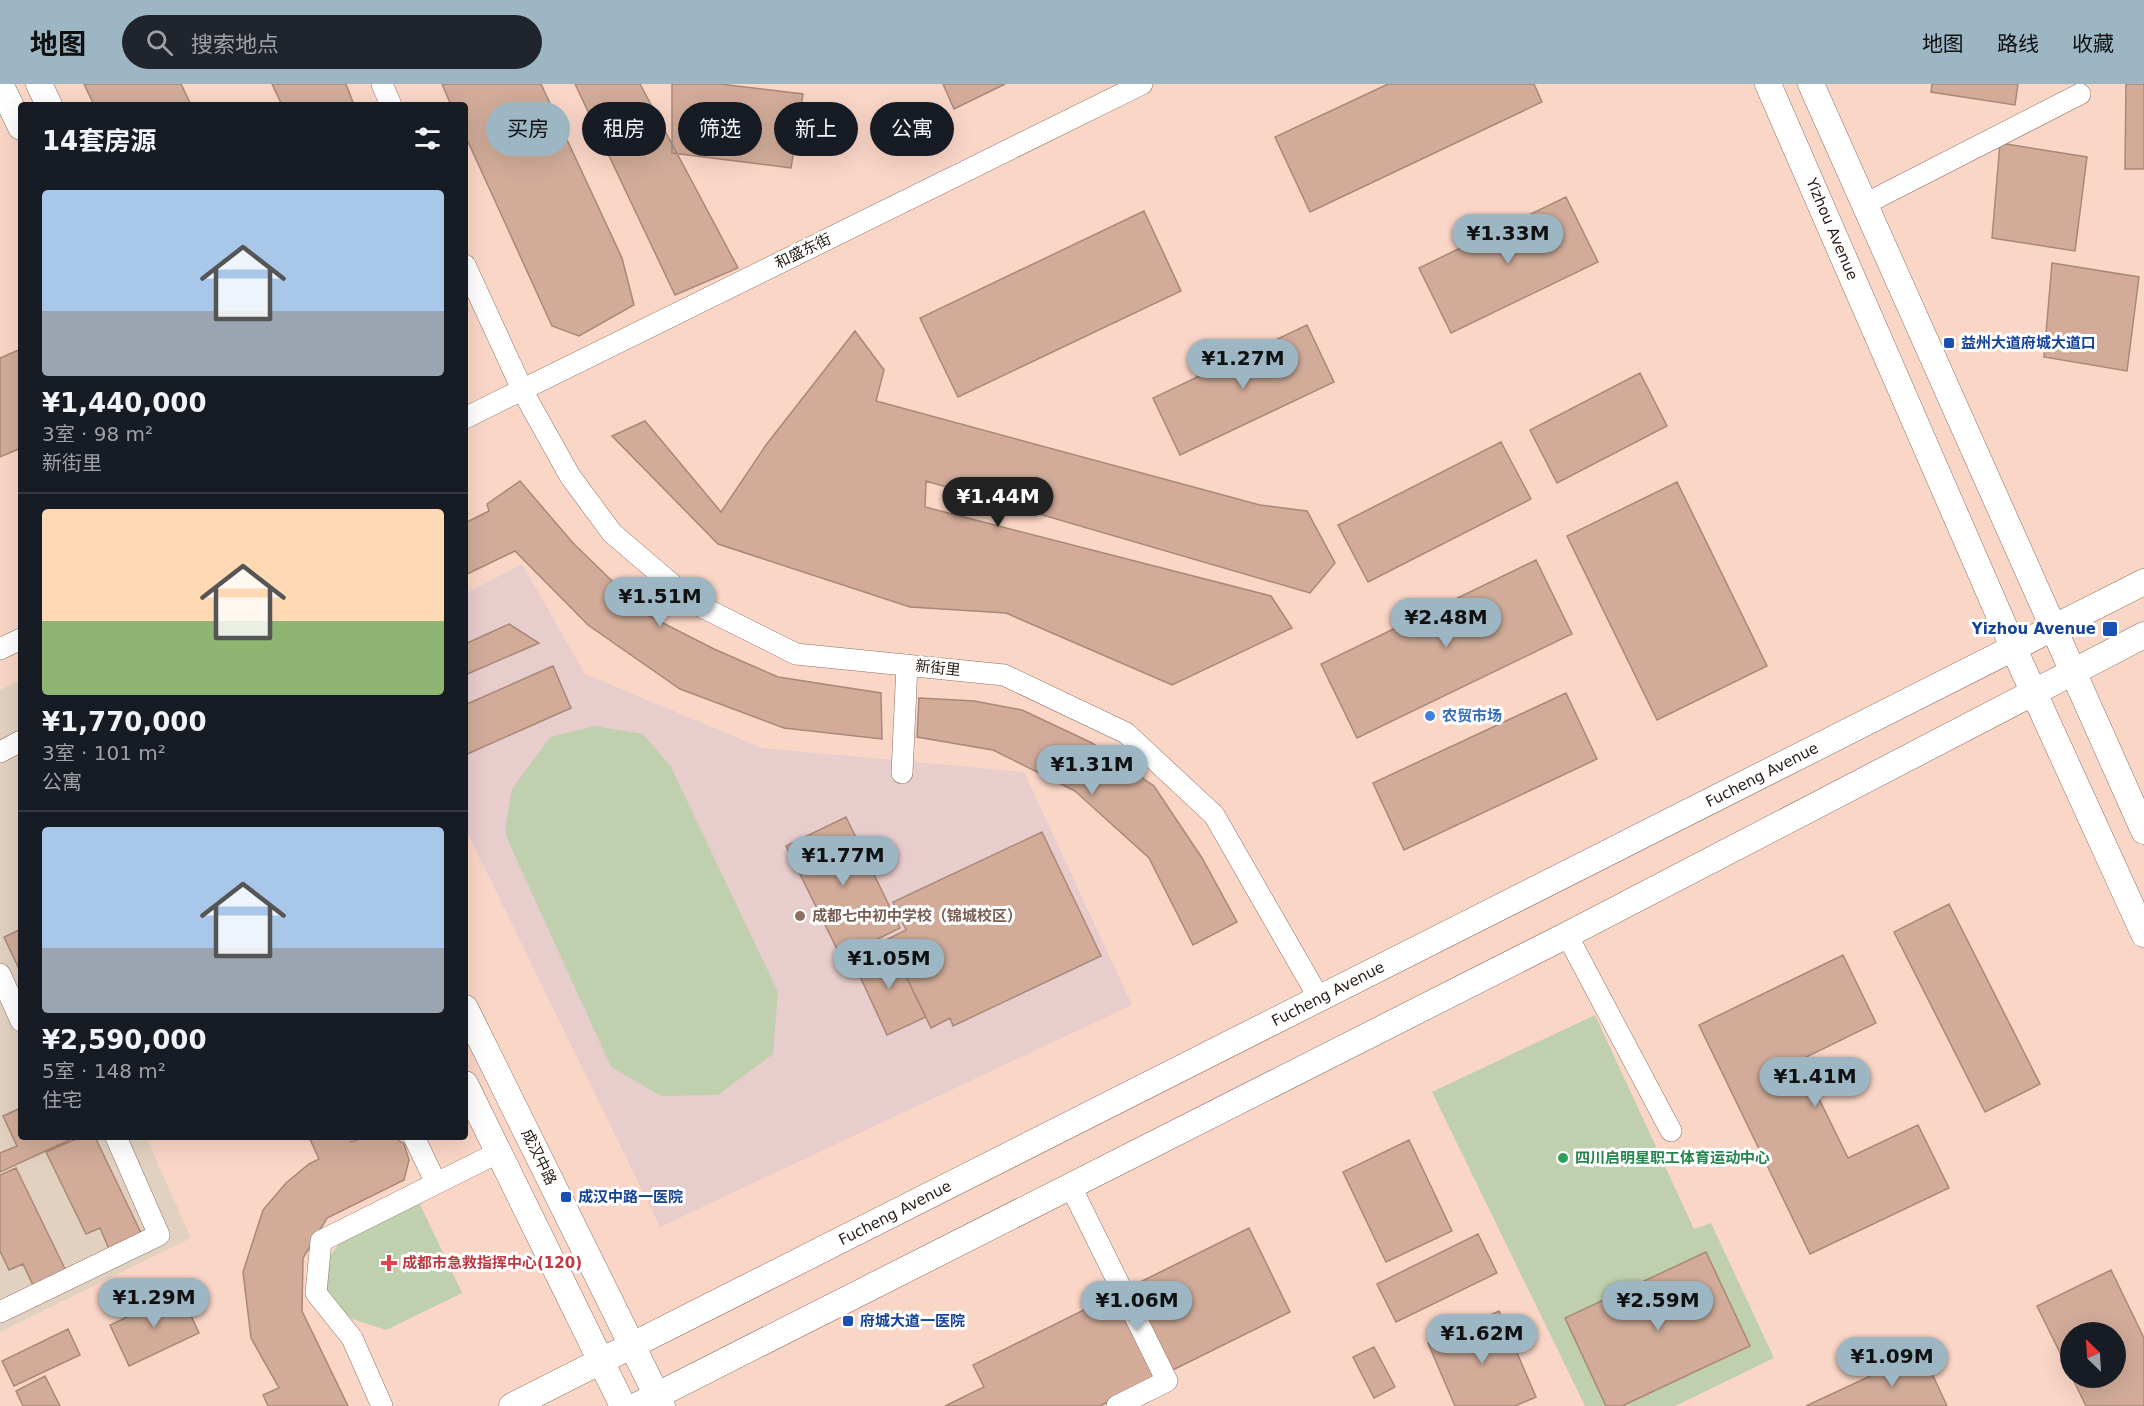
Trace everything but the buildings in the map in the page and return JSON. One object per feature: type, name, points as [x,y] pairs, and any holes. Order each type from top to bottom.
[{"type":"main road","points":[[0,84],[18,121]]},
{"type":"main road","points":[[39,84],[48,102]]},
{"type":"main road","name":"Yizhou Avenue","points":[[1768,84],[2013,647],[2144,934]]},
{"type":"main road","points":[[1811,84],[2144,831]]},
{"type":"main road","name":"Fucheng Avenue","points":[[513,1406],[2144,582]]},
{"type":"main road","points":[[651,1403],[1566,935],[2144,635]]},
{"type":"main road","name":"成汉中路","points":[[468,1014],[633,1346],[644,1371],[651,1403]]},
{"type":"main road","points":[[468,1094],[500,1152],[618,1397]]},
{"type":"street","points":[[381,84],[390,102]]},
{"type":"street","name":"和盛东街","points":[[468,416],[1142,84]]},
{"type":"street","points":[[1865,204],[2080,94]]},
{"type":"street","name":"新街里","points":[[468,272],[522,389],[570,476],[612,533],[694,603],[796,654],[1004,675],[1126,733],[1214,815],[1319,998]]},
{"type":"street","points":[[0,649],[18,640]]},
{"type":"street","points":[[902,773],[907,665]]},
{"type":"street","points":[[0,752],[18,743]]},
{"type":"street","points":[[1566,935],[1671,1131]]},
{"type":"street","points":[[0,974],[18,1014]]},
{"type":"street","points":[[0,1312],[159,1235],[117,1140]]},
{"type":"street","points":[[415,1140],[436,1184]]},
{"type":"street","points":[[382,1406],[352,1338],[316,1293],[321,1241],[500,1152]]},
{"type":"street","points":[[1071,1187],[1167,1381],[1117,1406]]},
{"type":"shaded area","name":"成都七中初中学校（锦城校区）","points":[[522,564],[585,674],[762,748],[1024,772],[1132,1005],[660,1227],[468,834],[468,592]]},
{"type":"shaded area","points":[[18,681],[18,1140],[147,1140],[191,1238],[0,1332],[0,690]]},
{"type":"green space","points":[[594,726],[643,734],[671,767],[778,992],[773,1054],[718,1095],[661,1096],[611,1067],[509,843],[505,830],[512,789],[550,737]]},
{"type":"green space","name":"四川启明星职工体育运动中心","points":[[1595,1015],[1694,1229],[1711,1223],[1774,1358],[1675,1406],[1585,1406],[1432,1092]]},
{"type":"green space","points":[[419,1202],[462,1293],[386,1330],[346,1317],[327,1291],[326,1263],[343,1237]]},
{"type":"place","name":"益州大道府城大道口","points":[[1949,343]]},
{"type":"place","name":"Yizhou Avenue","points":[[2110,629]]},
{"type":"place","name":"农贸市场","points":[[1430,716]]},
{"type":"place","name":"成都七中初中学校（锦城校区）","points":[[800,916]]},
{"type":"place","name":"四川启明星职工体育运动中心","points":[[1563,1158]]},
{"type":"place","name":"成汉中路一医院","points":[[566,1197]]},
{"type":"place","name":"成都市急救指挥中心(120)","points":[[389,1263]]},
{"type":"place","name":"府城大道一医院","points":[[848,1321]]}]
